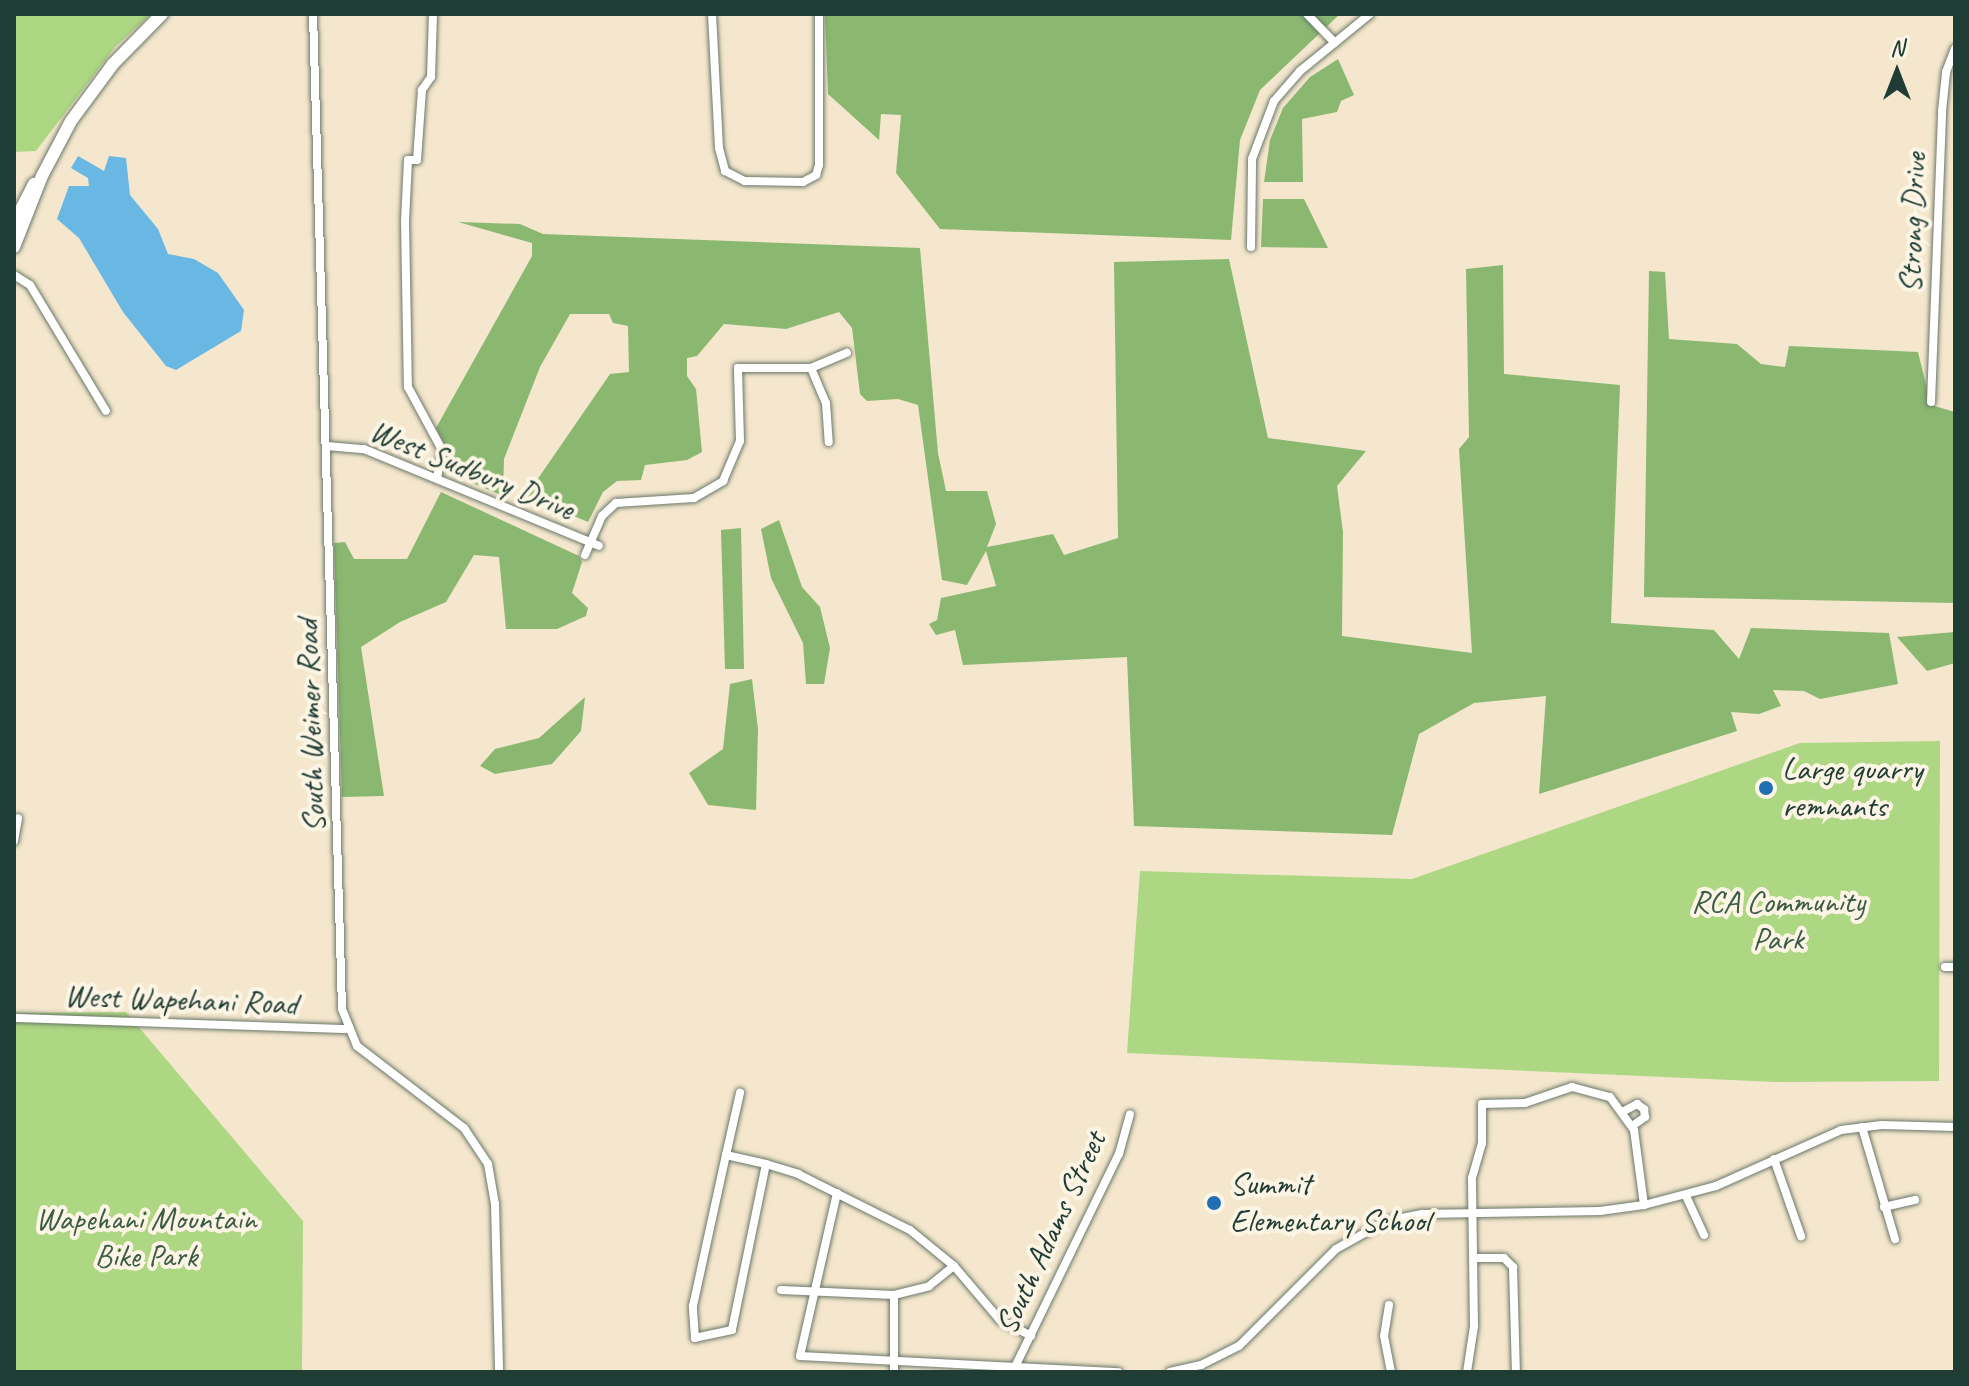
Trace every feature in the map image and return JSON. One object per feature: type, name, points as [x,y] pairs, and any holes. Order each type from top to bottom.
[{"type":"main road","points":[[14,223],[92,90],[162,14]]},
{"type":"main road","points":[[14,247],[42,176]]},
{"type":"street","name":"South Weimer Road","points":[[313,14],[346,1029]]},
{"type":"street","points":[[433,14],[431,77],[422,90],[417,160],[408,160],[405,221],[408,387],[442,450],[437,478]]},
{"type":"street","points":[[712,14],[721,161],[729,175],[745,181],[803,182],[816,175],[819,165],[819,14]]},
{"type":"street","points":[[1307,14],[1335,43]]},
{"type":"street","points":[[1251,247],[1252,159],[1260,130],[1274,101],[1300,71],[1370,14]]},
{"type":"street","name":"Strong Drive","points":[[1931,402],[1942,111],[1946,72],[1955,49]]},
{"type":"street","points":[[14,275],[30,285],[106,411]]},
{"type":"street","points":[[585,555],[594,544],[602,516],[616,503],[694,498],[723,481],[740,441],[738,368],[811,368],[847,353]]},
{"type":"street","points":[[811,368],[826,403],[829,442]]},
{"type":"street","name":"West Sudbury Drive","points":[[327,446],[364,449],[594,544]]},
{"type":"street","points":[[14,841],[18,818]]},
{"type":"street","name":"West Wapehani Road","points":[[14,1018],[346,1029]]},
{"type":"street","points":[[346,1029],[363,1052],[464,1128],[488,1164],[495,1204],[499,1372]]},
{"type":"street","points":[[1467,1372],[1474,1326],[1473,1213],[1482,1104],[1525,1103],[1578,1087],[1605,1094],[1624,1111],[1632,1126],[1644,1205]]},
{"type":"street","points":[[740,1093],[696,1289],[695,1338],[732,1330],[766,1164]]},
{"type":"street","points":[[1624,1111],[1637,1104],[1644,1109],[1643,1120],[1632,1126]]},
{"type":"street","name":"South Adams Street","points":[[1013,1371],[1119,1154],[1130,1114]]},
{"type":"street","points":[[1170,1372],[1188,1370],[1239,1346],[1328,1256],[1366,1229],[1410,1215],[1600,1211],[1644,1205],[1686,1196],[1815,1139],[1862,1127],[1955,1127]]},
{"type":"street","points":[[1862,1127],[1895,1239]]},
{"type":"street","points":[[726,1155],[766,1164],[837,1193],[910,1230],[954,1266],[1000,1320],[1031,1336]]},
{"type":"street","points":[[1774,1159],[1801,1236]]},
{"type":"street","points":[[837,1193],[800,1356],[1013,1371],[1119,1372]]},
{"type":"street","points":[[1686,1196],[1704,1235]]},
{"type":"street","points":[[1884,1207],[1915,1200]]},
{"type":"street","points":[[1474,1258],[1504,1258],[1513,1267],[1516,1372]]},
{"type":"street","points":[[781,1290],[894,1295],[929,1286],[954,1266]]},
{"type":"street","points":[[894,1295],[894,1372]]},
{"type":"street","points":[[1389,1305],[1384,1336],[1391,1372]]},
{"type":"green space","points":[[14,14],[151,14],[115,47],[36,151],[14,152]]},
{"type":"green space","points":[[825,14],[1340,14],[1260,90],[1240,140],[1231,240],[940,229],[896,173],[901,115],[881,114],[879,140],[828,94]]},
{"type":"green space","points":[[1338,59],[1354,95],[1341,101],[1337,112],[1302,119],[1303,182],[1264,182],[1270,140],[1283,108],[1310,77]]},
{"type":"green space","points":[[1263,199],[1304,199],[1328,248],[1261,247]]},
{"type":"green space","points":[[458,222],[520,224],[543,234],[920,248],[938,453],[946,491],[987,491],[996,524],[987,547],[1053,534],[1064,555],[1118,538],[1114,262],[1229,259],[1268,438],[1366,451],[1337,486],[1343,532],[1342,636],[1472,653],[1459,449],[1469,437],[1466,269],[1503,265],[1504,374],[1620,385],[1611,623],[1714,630],[1739,659],[1751,628],[1889,633],[1898,684],[1820,699],[1804,691],[1773,690],[1781,706],[1759,714],[1731,712],[1737,731],[1539,794],[1546,696],[1474,703],[1419,734],[1392,835],[1134,826],[1127,657],[963,665],[955,630],[936,635],[929,624],[937,620],[941,598],[996,586],[986,551],[967,585],[942,580],[918,405],[898,399],[867,401],[860,394],[852,328],[839,312],[786,329],[724,324],[697,356],[687,358],[687,376],[696,389],[702,452],[687,460],[645,465],[641,480],[617,481],[603,492],[588,522],[526,496],[610,374],[629,372],[628,326],[613,323],[609,314],[570,314],[540,367],[504,459],[503,496],[445,471],[446,447],[436,428],[532,256],[532,243]]},
{"type":"green space","points":[[1649,271],[1665,272],[1669,339],[1737,344],[1761,364],[1785,367],[1789,346],[1918,352],[1931,405],[1955,412],[1955,603],[1644,597]]},
{"type":"green space","points":[[441,492],[579,556],[582,562],[572,593],[588,608],[586,616],[557,629],[506,629],[499,557],[474,555],[446,602],[400,622],[361,647],[384,796],[342,797],[334,543],[345,542],[354,559],[407,559]]},
{"type":"green space","points":[[779,520],[802,587],[820,607],[830,648],[824,684],[806,684],[803,643],[771,578],[761,529]]},
{"type":"green space","points":[[741,528],[744,669],[725,669],[721,530]]},
{"type":"green space","points":[[1955,632],[1955,663],[1927,671],[1897,637]]},
{"type":"green space","points":[[752,679],[758,729],[756,810],[708,805],[689,773],[723,749],[730,684]]},
{"type":"green space","points":[[585,697],[581,731],[552,764],[495,774],[480,766],[495,749],[539,738]]},
{"type":"green space","name":"RCA Community Park","points":[[1940,741],[1939,1081],[1776,1082],[1127,1053],[1140,871],[1412,879],[1800,743]]},
{"type":"green space","name":"Wapehani Mountain Bike Park","points":[[126,1012],[303,1221],[302,1372],[14,1372],[14,1013]]},
{"type":"water","points":[[78,156],[104,171],[109,156],[126,158],[130,195],[158,229],[168,254],[194,259],[218,273],[244,310],[241,331],[176,370],[166,366],[123,312],[79,238],[57,219],[69,186],[89,186],[88,178],[71,168]]},
{"type":"place","name":"Large quarry remnants","points":[[1766,788]]},
{"type":"place","name":"Summit Elementary School","points":[[1214,1203]]}]
